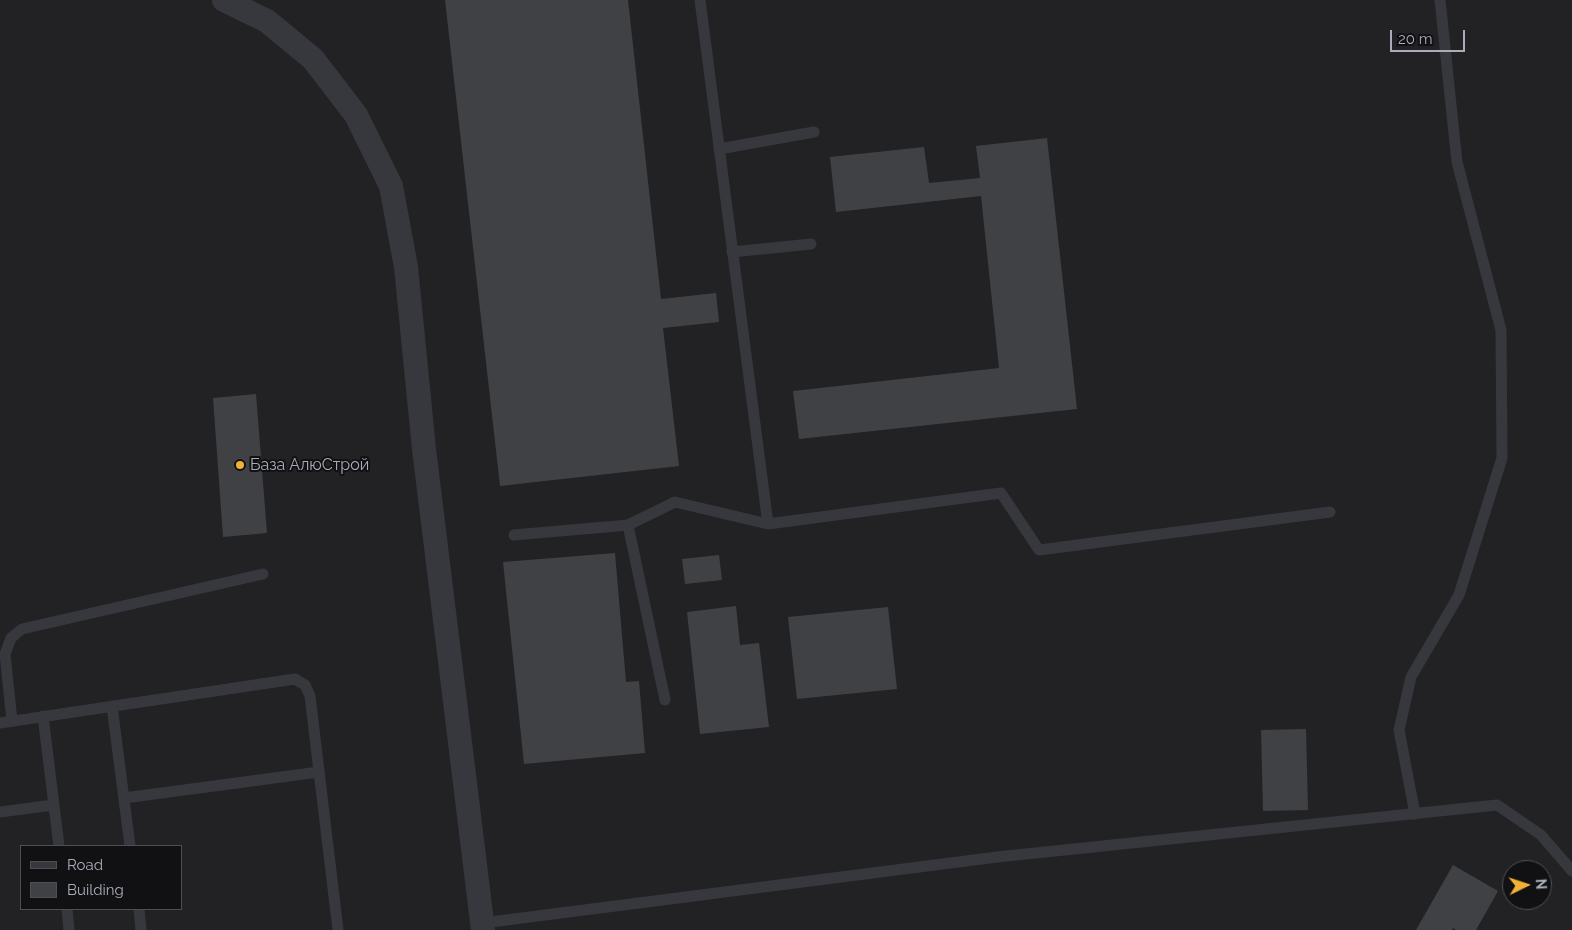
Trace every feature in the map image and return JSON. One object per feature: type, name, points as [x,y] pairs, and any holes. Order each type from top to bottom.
[{"type":"street","points":[[224,0],[267,21],[313,59],[356,115],[391,186],[406,268],[426,459],[483,926]]},
{"type":"lane","points":[[700,0],[768,524]]},
{"type":"lane","points":[[1415,814],[1399,730],[1411,677],[1459,595],[1502,458],[1501,330],[1458,162],[1440,0]]},
{"type":"lane","points":[[719,149],[814,132]]},
{"type":"lane","points":[[732,252],[810,244]]},
{"type":"lane","points":[[514,535],[628,525],[675,502],[768,524],[1001,493],[1039,550],[1330,512]]},
{"type":"lane","points":[[628,525],[666,700]]},
{"type":"lane","points":[[12,721],[5,654],[11,638],[22,628],[263,574]]},
{"type":"lane","points":[[0,722],[295,679],[305,685],[310,696],[338,930]]},
{"type":"lane","points":[[112,706],[130,845]]},
{"type":"lane","points":[[43,716],[59,845]]},
{"type":"lane","points":[[124,798],[319,772]]},
{"type":"lane","points":[[0,812],[53,805]]},
{"type":"lane","points":[[483,926],[997,857],[1498,806],[1541,835],[1572,871]]},
{"type":"lane","points":[[66,910],[69,930]]},
{"type":"lane","points":[[139,910],[141,930]]},
{"type":"shaded area","points":[[0,0],[1572,0],[1572,930],[0,930]]},
{"type":"building","points":[[445,0],[628,0],[661,299],[716,293],[719,322],[663,328],[679,466],[500,486]]},
{"type":"building","points":[[1047,138],[1077,409],[799,439],[793,391],[999,368],[981,196],[836,212],[830,157],[924,147],[929,183],[980,178],[976,146]]},
{"type":"building","name":"База АлюСтрой","points":[[256,394],[267,533],[223,537],[213,398]]},
{"type":"building","points":[[615,553],[626,682],[639,681],[645,753],[524,764],[503,562]]},
{"type":"building","points":[[719,555],[722,580],[685,584],[682,559]]},
{"type":"building","points":[[736,606],[740,645],[759,643],[769,727],[700,734],[687,612]]},
{"type":"building","points":[[888,607],[897,689],[797,699],[788,617]]},
{"type":"building","points":[[1306,729],[1308,810],[1263,811],[1261,730]]},
{"type":"building","points":[[1453,865],[1498,891],[1476,930],[1456,930],[1453,928],[1452,930],[1416,930]]},
{"type":"place","name":"База АлюСтрой","points":[[240,465]]}]
